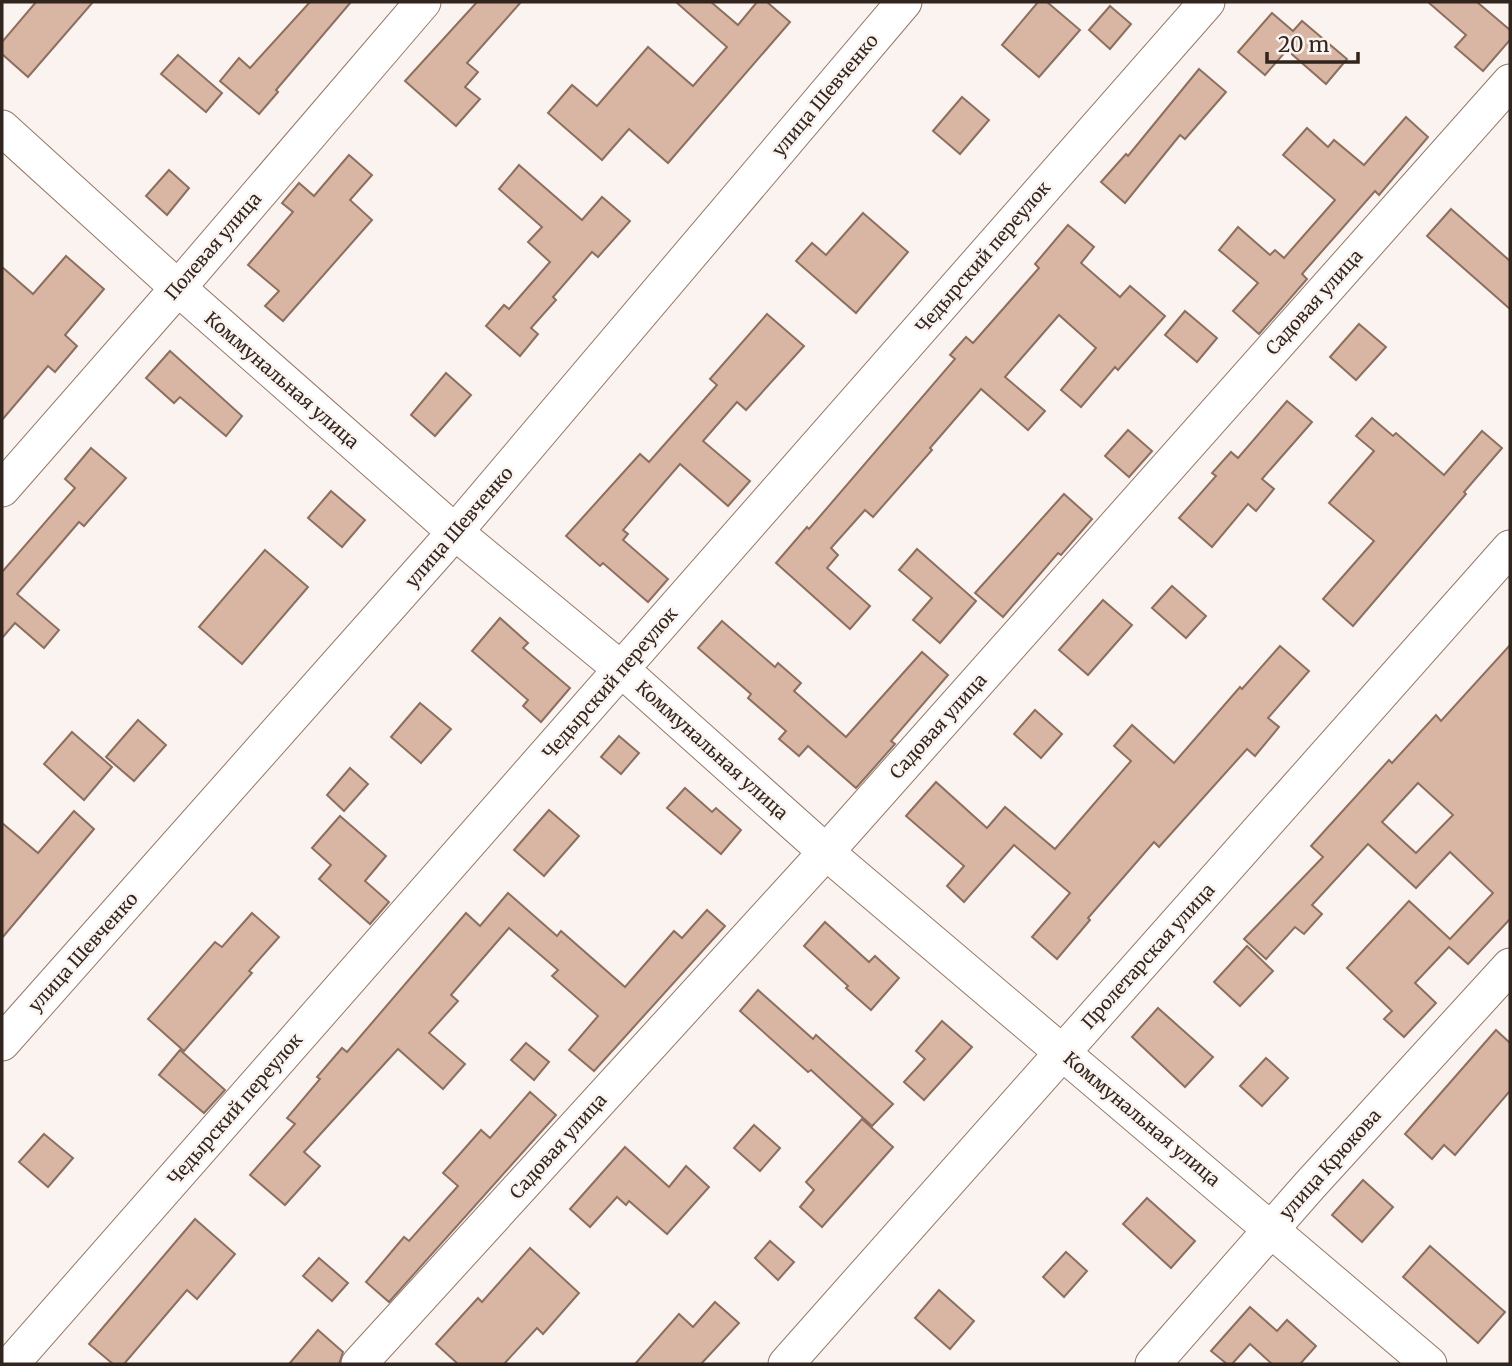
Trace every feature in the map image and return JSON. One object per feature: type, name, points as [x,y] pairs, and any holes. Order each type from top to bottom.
[{"type":"street","name":"Полевая улица","points":[[2,489],[423,2]]},
{"type":"street","name":"улица Шевченко","points":[[2,1042],[456,532],[904,2]]},
{"type":"street","name":"Чедырский переулок","points":[[11,1364],[1207,2]]},
{"type":"street","name":"Садовая улица","points":[[359,1364],[826,852],[1510,82]]},
{"type":"street","name":"Коммунальная улица","points":[[2,128],[178,288],[456,532],[622,670],[826,852],[1429,1364]]},
{"type":"street","name":"Пролетарская улица","points":[[786,1364],[1510,548]]},
{"type":"street","name":"улица Крюкова","points":[[1153,1364],[1510,966]]},
{"type":"building","points":[[36,2],[93,2],[28,77],[2,54],[2,42]]},
{"type":"building","points":[[310,2],[351,2],[259,114],[220,81],[239,58],[250,68]]},
{"type":"building","points":[[477,2],[521,2],[467,63],[478,72],[465,87],[480,99],[456,126],[405,81]]},
{"type":"building","points":[[676,2],[711,2],[738,25],[757,2],[767,2],[790,22],[668,163],[629,129],[602,160],[548,113],[572,85],[597,106],[648,47],[693,86],[727,47]]},
{"type":"building","points":[[1038,2],[1047,2],[1080,30],[1039,77],[1002,45]]},
{"type":"building","points":[[1428,2],[1477,2],[1510,30],[1510,40],[1483,71],[1455,47],[1466,35]]},
{"type":"building","points":[[1110,6],[1131,24],[1110,49],[1089,30]]},
{"type":"building","points":[[1272,13],[1293,31],[1302,21],[1347,59],[1326,84],[1287,50],[1265,75],[1238,52]]},
{"type":"building","points":[[178,55],[222,93],[206,112],[161,74]]},
{"type":"building","points":[[1199,69],[1226,92],[1185,139],[1180,135],[1125,203],[1101,182],[1126,154],[1128,156]]},
{"type":"building","points":[[962,97],[989,120],[960,154],[933,131]]},
{"type":"building","points":[[1406,117],[1428,137],[1379,195],[1375,191],[1302,274],[1307,279],[1259,334],[1233,311],[1258,283],[1219,250],[1238,227],[1270,255],[1275,250],[1284,258],[1335,200],[1283,155],[1307,128],[1328,147],[1334,140],[1364,165]]},
{"type":"building","points":[[349,155],[372,175],[350,200],[372,220],[283,321],[265,306],[279,291],[248,265],[293,212],[282,203],[299,183],[314,196]]},
{"type":"building","points":[[519,165],[582,220],[602,197],[630,221],[598,257],[592,252],[553,297],[556,300],[531,328],[538,334],[520,356],[486,326],[504,305],[509,309],[550,262],[528,242],[542,227],[499,189]]},
{"type":"building","points":[[169,170],[189,188],[167,215],[146,196]]},
{"type":"building","points":[[1451,209],[1510,261],[1510,309],[1427,236]]},
{"type":"building","points":[[863,213],[908,252],[856,313],[796,261],[812,243],[826,255]]},
{"type":"building","points":[[1068,225],[1094,247],[1081,263],[1120,297],[1130,286],[1165,316],[1118,370],[1115,367],[1081,407],[1061,390],[1096,348],[1059,315],[1005,377],[1045,411],[1028,430],[981,389],[873,517],[865,510],[831,548],[838,555],[827,568],[870,606],[850,629],[776,563],[807,527],[809,529],[955,359],[950,355],[966,337],[973,343],[1039,268],[1035,264]]},
{"type":"building","points":[[66,256],[104,289],[65,335],[77,346],[55,372],[48,366],[2,420],[2,267],[33,294]]},
{"type":"building","points":[[1185,311],[1217,338],[1197,362],[1165,335]]},
{"type":"building","points":[[767,314],[804,346],[746,410],[737,402],[703,441],[750,481],[728,506],[680,464],[623,530],[628,534],[623,540],[668,579],[648,602],[603,563],[600,566],[566,536],[640,454],[649,462],[717,385],[710,379]]},
{"type":"building","points":[[1359,324],[1386,347],[1356,380],[1330,357]]},
{"type":"building","points":[[170,351],[242,416],[226,436],[180,397],[174,403],[146,378]]},
{"type":"building","points":[[446,373],[471,395],[435,436],[411,415]]},
{"type":"building","points":[[1287,401],[1312,422],[1262,479],[1274,489],[1256,511],[1248,504],[1212,547],[1179,518],[1216,476],[1212,473],[1231,452],[1238,458]]},
{"type":"building","points":[[1372,418],[1393,436],[1396,433],[1444,475],[1482,431],[1502,448],[1353,626],[1323,599],[1374,541],[1329,503],[1374,451],[1356,436]]},
{"type":"building","points":[[1128,430],[1152,451],[1129,477],[1105,456]]},
{"type":"building","points":[[91,448],[126,478],[84,526],[79,522],[17,594],[59,630],[44,648],[15,623],[2,638],[2,572],[75,488],[65,479]]},
{"type":"building","points":[[331,491],[365,520],[342,547],[308,518]]},
{"type":"building","points":[[1064,494],[1092,519],[1061,555],[1058,553],[1003,617],[975,593]]},
{"type":"building","points":[[917,549],[976,601],[940,643],[913,620],[932,598],[899,570]]},
{"type":"building","points":[[265,550],[308,587],[242,664],[199,627]]},
{"type":"building","points":[[1172,586],[1206,616],[1186,638],[1152,608]]},
{"type":"building","points":[[1103,600],[1132,625],[1088,675],[1059,650]]},
{"type":"building","points":[[500,618],[528,643],[523,648],[570,688],[541,722],[523,706],[528,700],[472,651]]},
{"type":"building","points":[[722,621],[775,667],[778,663],[801,683],[794,691],[846,737],[922,652],[948,675],[891,741],[895,744],[856,788],[808,746],[799,756],[779,739],[786,731],[748,698],[751,694],[698,648]]},
{"type":"building","points":[[1510,645],[1510,919],[1468,964],[1449,947],[1415,983],[1436,1003],[1404,1037],[1384,1019],[1392,1011],[1347,968],[1409,901],[1450,939],[1493,893],[1450,852],[1416,888],[1368,844],[1312,905],[1322,914],[1304,934],[1295,927],[1266,959],[1244,939],[1323,857],[1311,846],[1329,826],[1389,760],[1392,763],[1436,715],[1441,721]],"holes":[[[1418,783],[1453,815],[1416,853],[1382,822]]]},
{"type":"building","points":[[1280,646],[1309,671],[1268,718],[1279,727],[1255,756],[1247,749],[1159,847],[1154,842],[1088,918],[1090,920],[1057,959],[1032,937],[1070,893],[1014,845],[964,902],[947,886],[964,866],[906,816],[936,782],[987,828],[1005,807],[1055,849],[1131,761],[1114,746],[1132,725],[1174,763],[1240,687],[1242,689]]},
{"type":"building","points":[[420,703],[451,729],[421,763],[391,737]]},
{"type":"building","points":[[1035,710],[1062,734],[1041,758],[1014,734]]},
{"type":"building","points":[[138,720],[166,745],[134,781],[106,757]]},
{"type":"building","points":[[72,732],[112,767],[84,800],[44,764]]},
{"type":"building","points":[[619,736],[639,753],[621,774],[601,757]]},
{"type":"building","points":[[350,768],[368,784],[344,811],[327,795]]},
{"type":"building","points":[[685,788],[712,812],[716,808],[741,830],[721,854],[667,808]]},
{"type":"building","points":[[549,810],[579,836],[544,876],[514,850]]},
{"type":"building","points":[[74,811],[94,829],[2,938],[2,823],[38,853]]},
{"type":"building","points":[[340,816],[386,856],[365,881],[389,902],[370,924],[319,879],[331,865],[312,848]]},
{"type":"building","points":[[508,893],[557,936],[561,931],[625,987],[674,931],[682,938],[707,910],[725,926],[594,1071],[569,1050],[598,1016],[552,976],[558,970],[509,928],[451,995],[458,1001],[429,1033],[465,1064],[443,1089],[398,1049],[304,1152],[320,1166],[285,1205],[250,1175],[295,1124],[287,1118],[342,1048],[347,1052],[466,913],[480,926]]},
{"type":"building","points":[[252,913],[279,937],[249,971],[252,973],[184,1051],[148,1019],[215,942],[222,947]]},
{"type":"building","points":[[825,922],[869,962],[875,956],[899,978],[871,1010],[804,946]]},
{"type":"building","points":[[1247,946],[1273,971],[1240,1006],[1214,982]]},
{"type":"building","points":[[758,990],[813,1039],[816,1035],[893,1104],[872,1126],[811,1070],[808,1072],[740,1011]]},
{"type":"building","points":[[1158,1008],[1213,1057],[1185,1087],[1132,1037]]},
{"type":"building","points":[[942,1021],[972,1047],[924,1100],[904,1082],[925,1059],[916,1051]]},
{"type":"building","points":[[1496,1030],[1510,1043],[1510,1091],[1455,1155],[1444,1145],[1432,1159],[1405,1134]]},
{"type":"building","points":[[526,1043],[549,1062],[534,1080],[511,1060]]},
{"type":"building","points":[[180,1050],[225,1090],[204,1113],[159,1075]]},
{"type":"building","points":[[1266,1058],[1288,1078],[1262,1106],[1240,1086]]},
{"type":"building","points":[[530,1092],[556,1115],[389,1302],[366,1282],[404,1237],[409,1241],[458,1186],[443,1173],[481,1130],[490,1138]]},
{"type":"building","points":[[862,1119],[893,1147],[822,1227],[800,1207],[814,1190],[806,1182]]},
{"type":"building","points":[[754,1125],[780,1148],[760,1171],[734,1148]]},
{"type":"building","points":[[44,1134],[73,1158],[48,1187],[19,1162]]},
{"type":"building","points":[[625,1147],[669,1187],[686,1166],[709,1187],[667,1234],[629,1201],[626,1205],[617,1197],[590,1227],[570,1209]]},
{"type":"building","points":[[1363,1180],[1393,1207],[1362,1242],[1332,1215]]},
{"type":"building","points":[[1147,1198],[1195,1241],[1171,1268],[1123,1224]]},
{"type":"building","points":[[195,1219],[235,1254],[197,1299],[187,1290],[124,1364],[113,1364],[89,1344]]},
{"type":"building","points":[[770,1241],[794,1262],[778,1280],[755,1258]]},
{"type":"building","points":[[1430,1246],[1505,1312],[1478,1343],[1403,1277]]},
{"type":"building","points":[[530,1248],[579,1293],[543,1334],[537,1328],[504,1364],[458,1364],[436,1344],[478,1298],[482,1302]]},
{"type":"building","points":[[1066,1252],[1087,1271],[1064,1297],[1043,1277]]},
{"type":"building","points":[[319,1258],[348,1283],[332,1301],[303,1276]]},
{"type":"building","points":[[939,1290],[974,1321],[950,1349],[915,1318]]},
{"type":"building","points":[[715,1302],[739,1323],[701,1364],[635,1364],[679,1314],[693,1327]]},
{"type":"building","points":[[1250,1307],[1277,1331],[1287,1320],[1316,1346],[1300,1364],[1272,1364],[1250,1344],[1232,1364],[1227,1364],[1211,1351]]},
{"type":"building","points":[[318,1330],[343,1352],[339,1364],[289,1364]]}]
